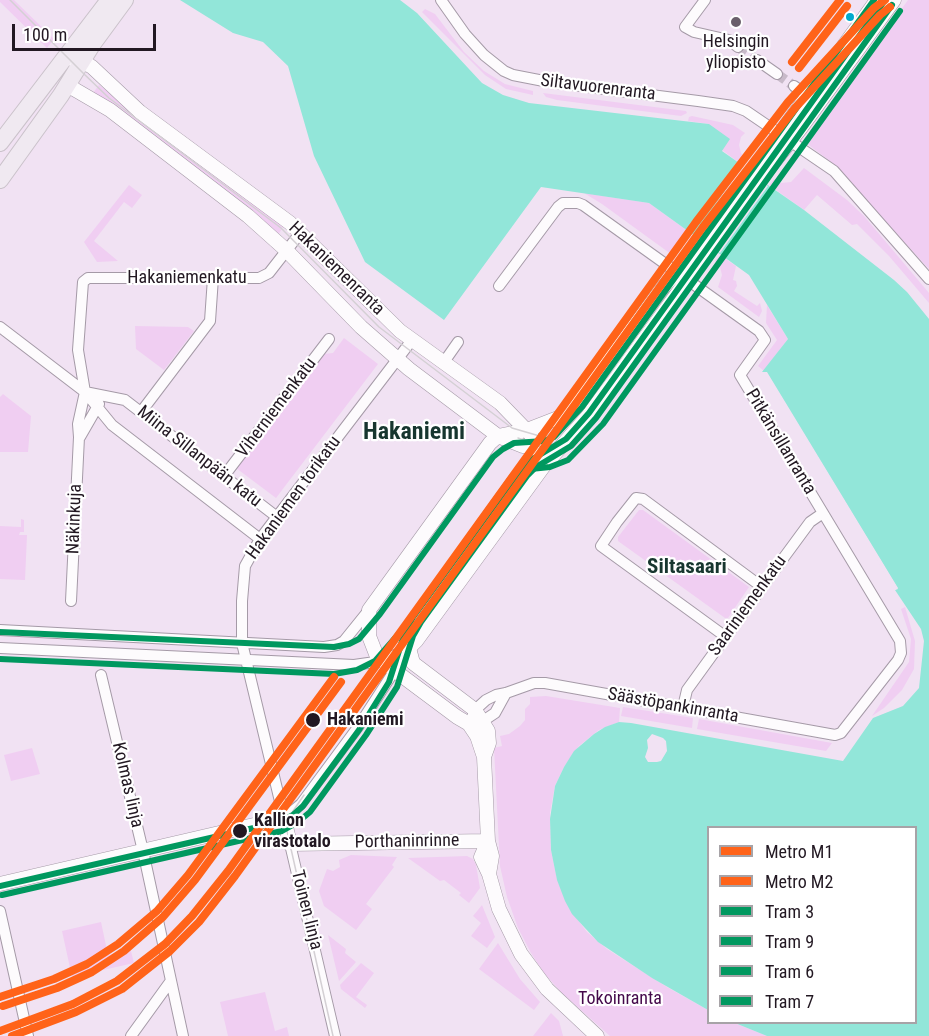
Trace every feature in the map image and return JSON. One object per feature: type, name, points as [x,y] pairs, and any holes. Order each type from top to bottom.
[{"type":"main road","points":[[0,180],[82,61],[109,0]]},
{"type":"main road","points":[[0,143],[64,58],[124,0]]},
{"type":"main road","points":[[785,138],[808,96],[877,0]]},
{"type":"main road","points":[[484,757],[489,743],[488,730],[479,716],[413,663],[409,648],[543,467],[588,416],[682,276],[755,177],[894,0]]},
{"type":"main road","name":"Hakaniemenranta","points":[[64,58],[82,61],[97,71],[140,112],[301,232],[388,320],[500,403],[527,430],[537,444],[543,467]]},
{"type":"main road","name":"Hakaniemenranta","points":[[67,85],[110,110],[239,209],[286,250],[361,327],[397,359],[498,436],[539,450],[558,450]]},
{"type":"main road","points":[[597,1036],[547,989],[521,954],[500,909],[489,874],[492,856],[488,841],[484,757],[477,736],[469,724],[382,661],[376,654],[370,641],[369,610],[484,448],[498,436],[527,430],[563,416],[574,407],[662,290],[682,276]]},
{"type":"main road","points":[[0,884],[284,818]]},
{"type":"main road","name":"Toinen linja","points":[[284,818],[290,844]]},
{"type":"main road","name":"Porthaninrinne","points":[[290,844],[488,841]]},
{"type":"street","points":[[705,0],[686,27],[694,32],[729,40],[738,46]]},
{"type":"street","name":"Siltavuorenranta","points":[[444,2],[465,34],[484,55],[504,71],[513,75],[549,82],[733,106],[746,111],[840,177],[929,279]]},
{"type":"street","points":[[757,60],[777,74]]},
{"type":"street","points":[[794,86],[808,96]]},
{"type":"street","points":[[499,286],[563,203],[583,205],[682,276]]},
{"type":"street","name":"Hakaniemenkatu","points":[[88,278],[259,278],[266,276],[301,232]]},
{"type":"street","name":"Pitkänsillanranta","points":[[682,276],[759,331],[765,340],[740,375],[900,641],[901,652],[898,660],[842,734]]},
{"type":"street","name":"Näkinkuja","points":[[71,601],[80,437],[78,424],[85,392],[78,350],[83,282],[88,278]]},
{"type":"street","points":[[141,412],[210,321],[213,278]]},
{"type":"street","name":"Miina Sillanpään katu","points":[[0,327],[85,392],[112,425],[260,538]]},
{"type":"street","name":"Viherniemenkatu","points":[[224,477],[329,339]]},
{"type":"street","name":"Hakaniemen torikatu","points":[[242,644],[245,566],[260,538],[412,340]]},
{"type":"street","points":[[444,362],[458,342]]},
{"type":"street","name":"Miina Sillanpään katu","points":[[85,392],[125,400],[277,517]]},
{"type":"street","name":"Näkinkuja","points":[[80,437],[97,409],[102,395]]},
{"type":"street","points":[[726,637],[601,546],[608,536],[636,498],[643,499],[762,587]]},
{"type":"street","name":"Saariniemenkatu","points":[[683,707],[687,690],[810,522],[823,513]]},
{"type":"street","points":[[0,630],[324,647],[337,645],[349,636],[369,610]]},
{"type":"street","name":"Toinen linja","points":[[242,644],[284,818]]},
{"type":"street","points":[[0,648],[354,665],[382,661],[409,648]]},
{"type":"street","points":[[284,818],[301,804],[358,727],[409,648]]},
{"type":"street","name":"Kolmas linja","points":[[101,675],[143,851],[183,1036]]},
{"type":"street","name":"Säästöpankinranta","points":[[469,724],[479,716],[500,706],[506,693],[526,685],[545,683],[835,735],[842,734]]},
{"type":"street","name":"Toinen linja","points":[[290,844],[335,1036]]},
{"type":"street","points":[[0,911],[28,1036]]},
{"type":"street","points":[[131,1036],[170,982]]},
{"type":"green space","points":[[0,0],[14,0],[54,39],[47,48],[0,2]]},
{"type":"green space","points":[[908,0],[929,0],[929,269],[830,161],[806,143]]},
{"type":"green space","points":[[425,9],[435,14],[464,52],[484,71],[505,84],[533,91],[533,95],[506,89],[485,75],[422,12]]},
{"type":"green space","points":[[99,85],[283,227],[278,235],[93,93]]},
{"type":"green space","points":[[543,93],[686,111],[687,113],[681,116],[557,100],[546,97]]},
{"type":"green space","points":[[692,116],[733,125],[745,133],[739,145],[746,159],[742,165],[722,150],[709,124],[688,121]]},
{"type":"green space","points":[[804,168],[847,200],[864,216],[929,293],[929,303],[889,256],[857,224],[852,225],[817,195],[804,210],[769,185],[774,179],[781,183],[791,182]]},
{"type":"green space","points":[[129,185],[142,195],[132,208],[124,202],[94,241],[118,261],[97,262],[84,242]]},
{"type":"green space","points":[[584,193],[649,203],[692,234],[675,257]]},
{"type":"green space","points":[[720,255],[736,266],[733,280],[736,281],[737,286],[734,291],[757,306],[760,303],[762,311],[759,317],[718,287],[722,275],[715,261]]},
{"type":"green space","points":[[767,305],[788,339],[764,371],[758,366],[777,340],[766,323]]},
{"type":"green space","points":[[135,326],[188,327],[194,331],[164,370],[136,349]]},
{"type":"green space","points":[[344,338],[378,364],[276,498],[236,468],[324,354],[333,353]]},
{"type":"green space","points":[[3,394],[31,416],[28,452],[0,452],[0,397]]},
{"type":"green space","points":[[639,510],[643,510],[749,587],[728,618],[618,541],[618,537]]},
{"type":"green space","points":[[21,519],[24,520],[24,532],[20,532],[19,535],[27,535],[25,580],[0,579],[0,526],[21,527]]},
{"type":"green space","points":[[905,607],[915,641],[914,669],[902,690],[884,708],[872,716],[909,662],[911,639],[901,609]]},
{"type":"green space","name":"Tokoinranta","points":[[546,696],[620,708],[619,722],[599,730],[579,746],[564,767],[555,786],[550,813],[551,850],[557,879],[569,908],[587,932],[607,949],[707,1009],[707,1024],[737,1024],[767,1036],[610,1036],[562,993],[544,973],[518,928],[507,897],[500,866],[494,748],[502,746],[500,736],[509,734],[525,720],[525,709],[530,704],[530,697]]},
{"type":"green space","points":[[623,707],[693,718],[692,728],[621,716]]},
{"type":"green space","points":[[699,719],[832,743],[826,751],[697,729]]},
{"type":"green space","points":[[32,748],[40,774],[11,781],[4,755]]},
{"type":"green space","points":[[351,855],[397,857],[392,865],[394,867],[366,904],[372,909],[356,930],[324,906],[319,891],[327,869],[333,871],[340,867],[339,860]]},
{"type":"green space","points":[[467,856],[473,859],[476,865],[480,888],[469,903],[459,895],[461,893],[444,880],[440,881],[408,858]]},
{"type":"green space","points":[[482,905],[495,937],[487,948],[471,936],[481,923],[473,916]]},
{"type":"green space","points":[[101,922],[108,955],[131,951],[134,963],[72,977],[62,931]]},
{"type":"green space","points":[[328,935],[346,949],[345,953],[356,962],[339,981]]},
{"type":"green space","points":[[498,943],[520,979],[540,1002],[534,1010],[479,969]]},
{"type":"green space","points":[[361,963],[374,973],[356,997],[367,1005],[365,1008],[341,989],[340,985]]},
{"type":"green space","points":[[265,992],[275,1031],[287,1027],[289,1036],[228,1036],[220,1002]]},
{"type":"green space","points":[[551,1013],[559,1021],[563,1036],[533,1036]]},
{"type":"shaded area","points":[[180,0],[400,0],[417,13],[482,83],[503,95],[529,103],[709,124],[730,139],[722,151],[804,210],[894,280],[929,319],[929,1036],[767,1036],[737,1024],[917,1024],[917,826],[707,826],[707,1009],[652,978],[598,942],[572,914],[557,880],[551,850],[550,819],[555,786],[574,751],[605,727],[619,722],[631,723],[843,761],[873,718],[903,706],[919,688],[924,641],[921,629],[895,590],[898,588],[767,372],[762,372],[788,339],[749,275],[649,203],[541,187],[444,320],[365,262],[314,156],[288,66],[263,42],[233,33]]},
{"type":"pier","points":[[742,167],[768,186],[720,253],[694,234]]},
{"type":"pier","points":[[766,372],[898,589],[895,590],[764,374]]},
{"type":"pier","points":[[652,734],[666,741],[667,751],[661,761],[648,762],[645,757],[648,748],[647,740]]},
{"type":"tunnel","points":[[738,47],[757,60]]},
{"type":"tunnel","points":[[777,74],[794,86]]},
{"type":"tram line","points":[[10,0],[109,98],[281,228],[379,327],[512,428],[543,437],[567,425],[609,375],[659,304]]},
{"type":"tram line","name":"6","points":[[0,632],[334,647],[359,639],[380,614],[493,457],[514,443],[544,441],[554,437],[582,407],[874,0]]},
{"type":"tram line","name":"3","points":[[0,886],[280,822],[303,806],[359,730],[389,682],[405,632],[413,617],[520,470],[531,460],[566,439],[589,413],[885,0]]},
{"type":"tram line","name":"9","points":[[2,895],[282,831],[310,812],[366,735],[397,687],[413,636],[421,622],[527,476],[536,467],[571,446],[596,418],[892,5]]},
{"type":"tram line","name":"7","points":[[0,659],[334,674],[357,670],[375,661],[402,630],[513,475],[521,470],[550,467],[568,460],[603,424],[900,11]]},
{"type":"tram line","points":[[518,438],[542,447],[566,439]]},
{"type":"tram line","points":[[304,795],[291,814],[287,831],[333,1036]]},
{"type":"metro line","name":"M1","points":[[792,62],[840,0]]},
{"type":"metro line","name":"M1","points":[[0,1031],[73,1004],[117,981],[165,944],[192,916],[228,871],[696,222],[788,102],[874,8],[885,0]]},
{"type":"metro line","name":"M2","points":[[799,68],[847,6]]},
{"type":"metro line","name":"M2","points":[[12,1036],[76,1012],[122,989],[170,951],[199,922],[235,876],[703,227],[795,108],[880,15],[890,7]]},
{"type":"metro line","name":"M1","points":[[0,997],[54,979],[87,964],[118,944],[157,911],[188,875],[334,677]]},
{"type":"metro line","name":"M2","points":[[3,1006],[57,988],[92,972],[124,951],[163,917],[195,880],[341,682]]},
{"type":"place","name":"Helsingin yliopisto","points":[[736,22]]},
{"type":"place","name":"Hakaniemi","points":[[313,720]]},
{"type":"place","name":"Kallion virastotalo","points":[[240,831]]},
{"type":"district","name":"Hakaniemi","points":[[414,433]]},
{"type":"district","name":"Siltasaari","points":[[687,568]]}]
